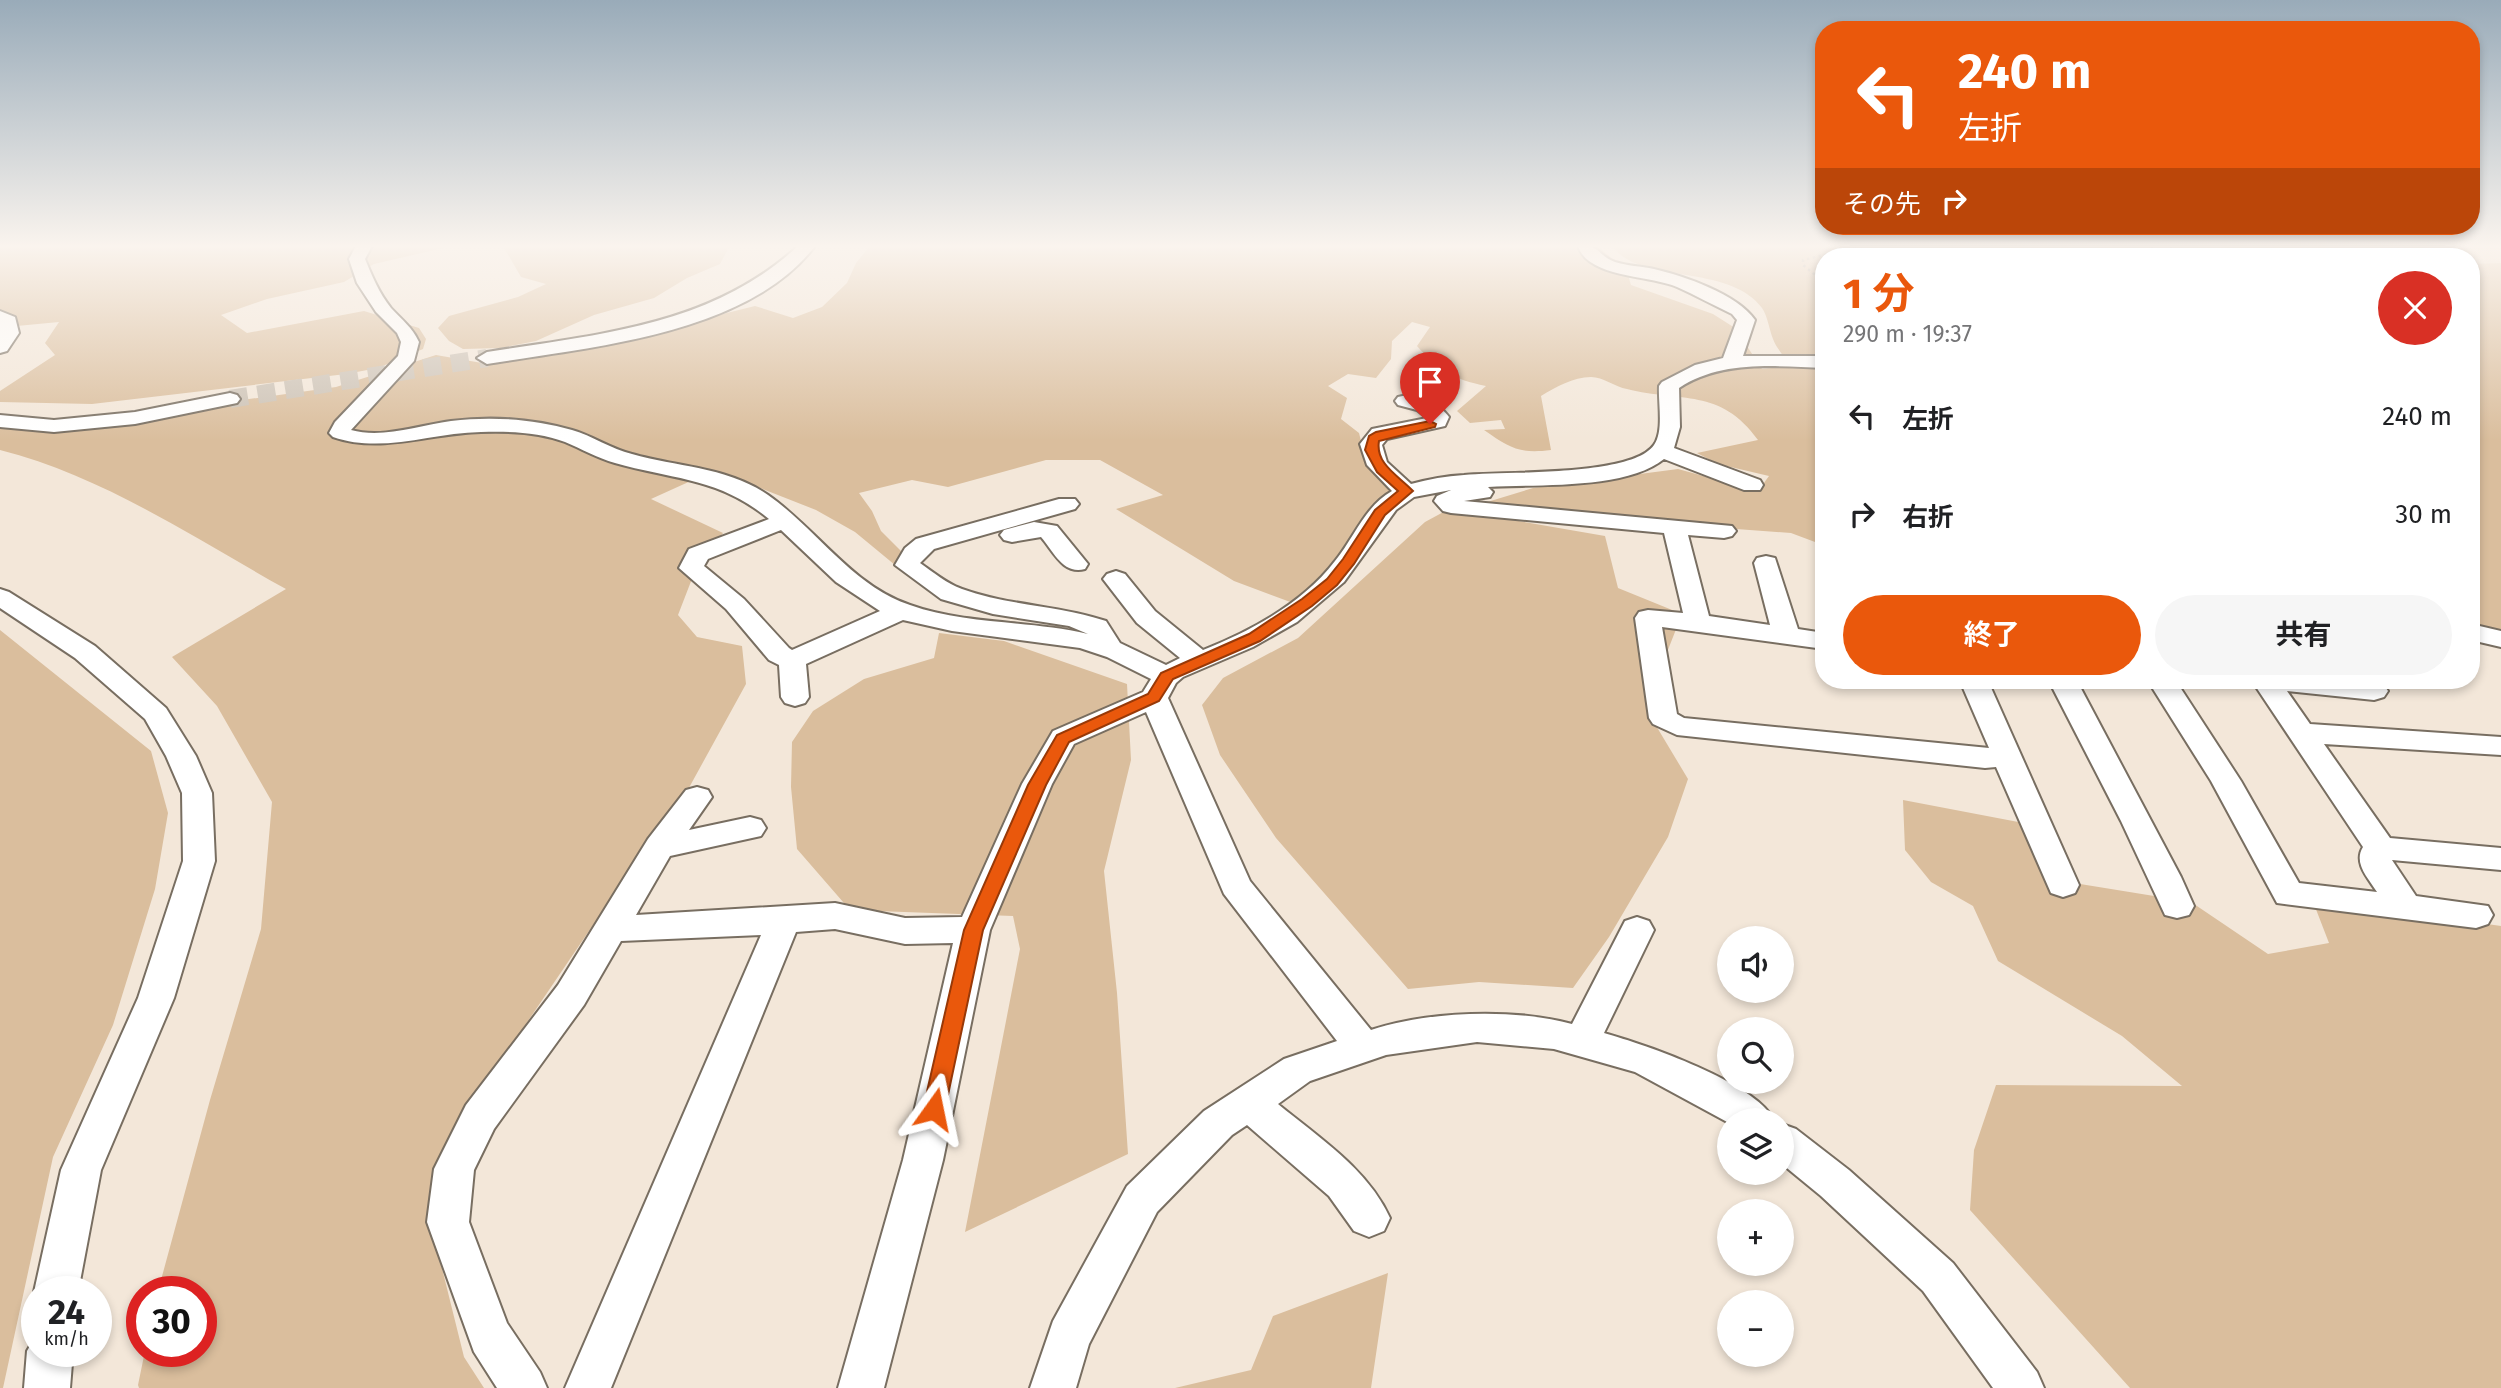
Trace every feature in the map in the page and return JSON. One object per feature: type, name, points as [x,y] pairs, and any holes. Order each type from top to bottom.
[{"type":"street","points":[[384,311],[405,331],[410,342],[407,357],[342,426],[340,432],[349,437],[392,437],[455,427],[510,425],[565,435],[623,459],[693,472],[732,484],[760,500],[874,598],[901,611],[962,624],[1062,638],[1110,649]]},
{"type":"street","points":[[487,358],[649,328],[704,311]]},
{"type":"street","points":[[1731,363],[1746,320],[1739,311]]},
{"type":"street","points":[[0,316],[9,321],[10,333],[0,347]]},
{"type":"street","points":[[861,1388],[923,1160],[973,930],[1037,785],[1063,738],[1160,687],[1200,662],[1255,638],[1307,603],[1332,582],[1349,561],[1380,512],[1406,491],[1440,482],[1594,475],[1639,467],[1663,451],[1667,436],[1669,386],[1679,378],[1731,363],[1779,360],[1815,362]]},
{"type":"street","points":[[0,421],[54,426],[135,418],[230,399]]},
{"type":"street","points":[[1405,401],[1434,412],[1439,417],[1438,422],[1380,434],[1373,439],[1371,450],[1381,469],[1406,491]]},
{"type":"street","points":[[1663,451],[1752,485]]},
{"type":"street","points":[[1528,477],[1523,485],[1514,490],[1460,494],[1446,501],[1451,506],[1465,508],[1724,531]]},
{"type":"street","points":[[1067,504],[925,544],[907,565],[950,594],[993,607],[1074,619],[1097,627],[1110,649],[1160,687],[1186,766],[1236,886],[1363,1047]]},
{"type":"street","points":[[784,521],[698,554],[691,568],[735,604],[779,654],[791,661],[795,674],[795,697]]},
{"type":"street","points":[[1674,527],[1698,622]]},
{"type":"street","points":[[911,559],[1034,529],[1049,531],[1076,564]]},
{"type":"street","points":[[1766,563],[1787,638]]},
{"type":"street","points":[[1116,579],[1146,617],[1200,662]]},
{"type":"street","points":[[0,597],[85,652],[156,714],[181,756],[197,793],[199,861],[156,998],[81,1170],[58,1276]]},
{"type":"street","points":[[791,661],[901,611]]},
{"type":"street","points":[[1815,640],[1698,622],[1648,618],[1663,718],[1677,726],[1985,758],[2007,756]]},
{"type":"street","points":[[2480,634],[2501,639]]},
{"type":"street","points":[[1978,689],[2063,885]]},
{"type":"street","points":[[2067,689],[2119,791],[2148,839],[2177,906]]},
{"type":"street","points":[[2167,689],[2226,781],[2289,894],[2476,915]]},
{"type":"street","points":[[2271,689],[2381,848],[2501,859]]},
{"type":"street","points":[[2352,689],[2374,691]]},
{"type":"street","points":[[2300,733],[2501,746]]},
{"type":"street","points":[[524,1388],[490,1336],[449,1222],[454,1169],[481,1117],[571,995],[659,847],[697,797]]},
{"type":"street","points":[[659,847],[750,828]]},
{"type":"street","points":[[2381,848],[2375,854],[2377,867],[2407,908]]},
{"type":"street","points":[[609,929],[835,916],[905,931],[973,930]]},
{"type":"street","points":[[588,1388],[784,921]]},
{"type":"street","points":[[1581,1042],[1637,930]]},
{"type":"street","points":[[1053,1388],[1069,1337],[1142,1199],[1218,1122],[1297,1070],[1386,1040],[1477,1027],[1554,1034],[1645,1060],[1738,1108]]},
{"type":"street","points":[[1248,1102],[1343,1183],[1368,1218]]},
{"type":"street","points":[[1794,1151],[1835,1183],[1938,1277],[2021,1388]]},
{"type":"street","points":[[47,1388],[49,1367]]},
{"type":"shaded area","points":[[0,311],[233,311],[221,315],[247,333],[364,311],[419,328],[426,339],[423,349],[378,368],[346,374],[92,404],[0,402],[0,391],[55,355],[45,343],[59,322],[6,327]]},
{"type":"shaded area","points":[[468,311],[609,311],[536,341],[501,348],[463,349],[449,341],[438,328],[449,316]]},
{"type":"shaded area","points":[[736,311],[770,311],[793,318],[812,311],[1704,311],[1735,328],[1762,369],[1789,366],[1774,342],[1764,311],[1815,311],[1815,542],[1791,533],[1534,514],[1484,503],[1533,488],[1678,469],[1758,491],[1769,476],[1718,464],[1697,453],[1758,440],[1744,423],[1729,412],[1714,404],[1627,389],[1596,377],[1571,381],[1541,396],[1551,450],[1531,451],[1508,445],[1484,430],[1505,429],[1501,420],[1470,423],[1457,411],[1486,386],[1456,377],[1433,362],[1417,346],[1430,327],[1412,322],[1392,341],[1391,359],[1376,378],[1348,374],[1328,386],[1347,398],[1341,419],[1359,433],[1367,465],[1410,501],[1349,545],[1331,588],[1293,603],[1234,581],[1116,509],[1163,495],[1100,460],[1046,460],[948,487],[912,480],[859,493],[872,511],[881,531],[930,580],[895,565],[855,532],[816,510],[745,482],[704,475],[651,499],[723,533],[695,571],[678,615],[697,637],[742,646],[746,684],[685,795],[469,1108],[433,1232],[464,1357],[484,1388],[139,1388],[142,1367],[217,1367],[217,1276],[162,1276],[210,1100],[261,929],[272,802],[217,706],[172,657],[286,589],[111,492],[38,461],[0,450],[0,428],[39,432],[113,425],[228,402],[336,387],[436,355],[482,363],[622,339]]},
{"type":"shaded area","points":[[2480,311],[2501,311],[2501,634],[2480,630]]},
{"type":"shaded area","points":[[1449,509],[1605,536],[1618,588],[1682,614],[1655,683],[1652,719],[1688,779],[1668,837],[1609,937],[1573,988],[1479,982],[1408,989],[1276,838],[1220,755],[1202,705],[1223,678],[1298,638],[1425,522]]},
{"type":"shaded area","points":[[0,630],[151,751],[168,813],[155,889],[113,1025],[53,1157],[27,1276],[21,1276],[21,1305],[3,1388],[0,1388]]},
{"type":"shaded area","points":[[939,633],[1004,641],[1127,684],[1131,760],[1104,871],[1117,993],[1128,1154],[965,1232],[1020,949],[1013,916],[850,910],[797,849],[791,787],[792,742],[813,711],[864,679],[934,658]]},
{"type":"shaded area","points":[[1903,800],[2039,826],[2074,883],[2191,902],[2268,954],[2329,943],[2312,899],[2501,926],[2501,1388],[2130,1388],[1970,1210],[1974,1150],[1996,1085],[2182,1086],[2122,1036],[1998,961],[1973,906],[1931,882],[1905,850]]},
{"type":"shaded area","points":[[1388,1273],[1371,1388],[1175,1388],[1251,1370],[1273,1316]]},
{"type":"tunnel","points":[[230,399],[487,358]]},
{"type":"route","points":[[934,1109],[973,930],[1037,785],[1063,738],[1154,698],[1167,676],[1255,638],[1307,603],[1332,582],[1349,561],[1380,512],[1406,491],[1381,469],[1371,450],[1373,439],[1380,434],[1430,424]]}]
